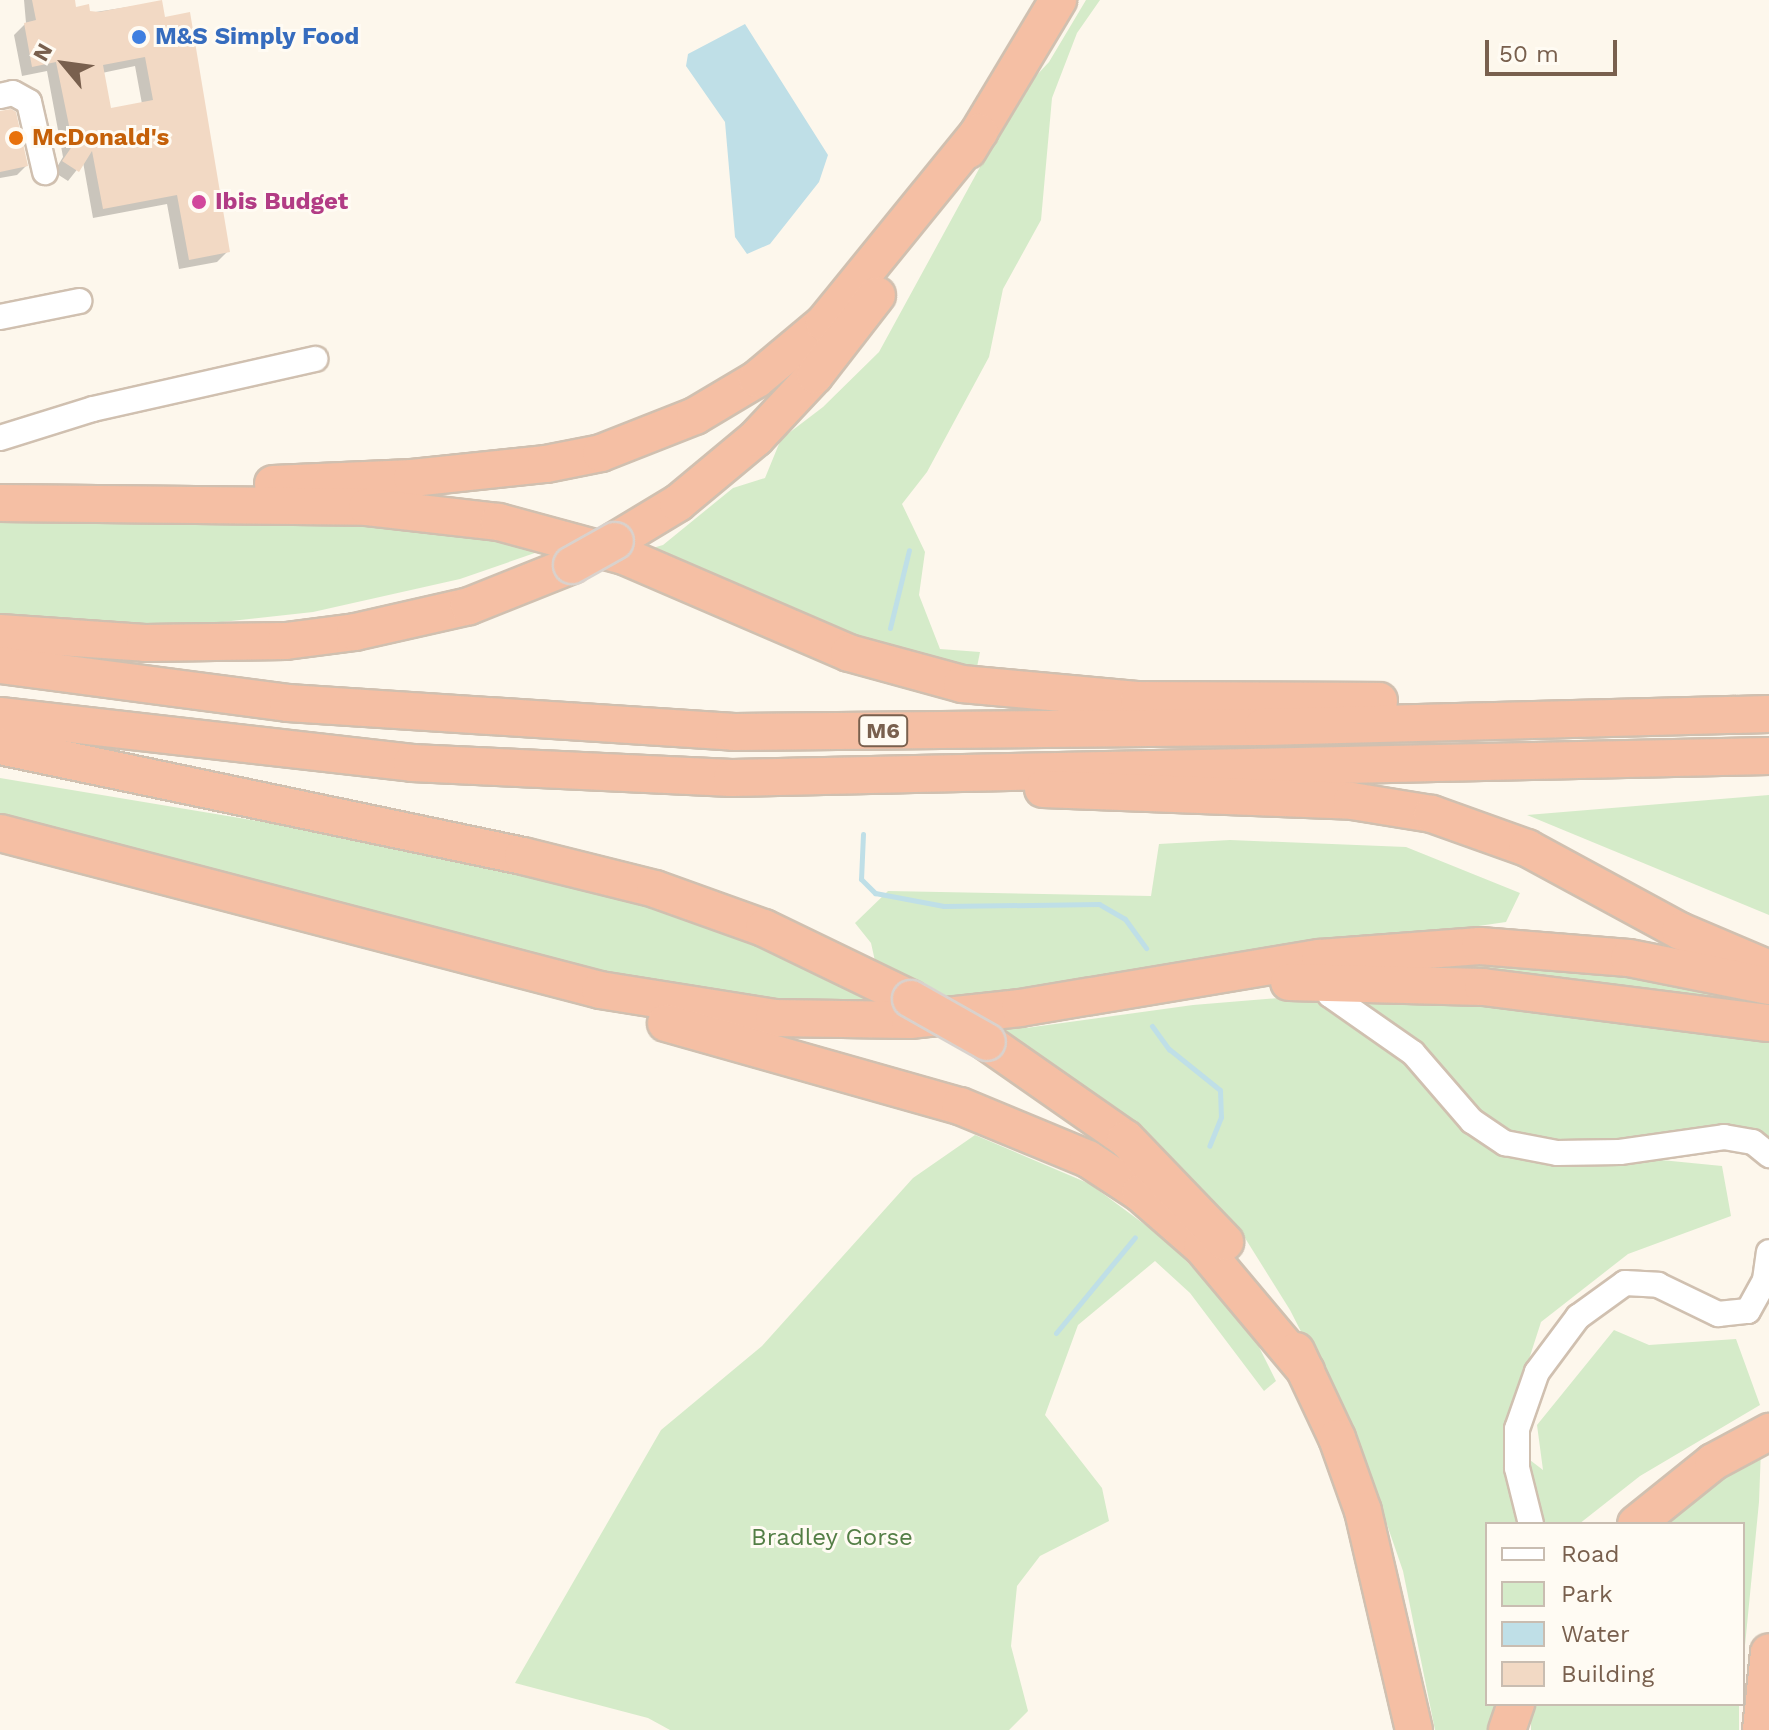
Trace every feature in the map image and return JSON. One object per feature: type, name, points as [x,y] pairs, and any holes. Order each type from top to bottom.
[{"type":"highway","points":[[0,633],[222,644],[341,634],[469,606],[572,565],[615,541],[678,503],[730,463],[815,375],[884,285],[1058,0]]},
{"type":"highway","points":[[93,504],[184,490],[513,469],[588,456],[663,430],[737,393],[824,323],[979,132]]},
{"type":"highway","points":[[0,503],[367,507],[524,527],[624,556],[882,665],[1001,690],[1139,700],[1482,702],[1591,719]]},
{"type":"highway","name":"M6","points":[[0,665],[288,703],[734,732],[1769,714]]},
{"type":"highway","name":"M6","points":[[0,716],[412,763],[732,778],[1769,756]]},
{"type":"highway","points":[[0,746],[215,794],[523,856],[655,889],[764,928],[911,999],[987,1042],[1078,1101],[1168,1178],[1257,1284],[1306,1371],[1363,1511],[1414,1730]]},
{"type":"highway","points":[[0,765],[197,796],[215,794]]},
{"type":"highway","points":[[977,775],[1091,795],[1352,801],[1432,814],[1527,848],[1704,943],[1769,968]]},
{"type":"highway","points":[[0,833],[476,958],[657,1002],[774,1018],[910,1020],[1110,993],[1320,958],[1480,946],[1629,958],[1769,986]]},
{"type":"highway","points":[[476,958],[599,1003],[960,1106],[1078,1154],[1140,1193],[1202,1247],[1306,1371]]},
{"type":"highway","points":[[1110,993],[1318,981],[1483,987],[1769,1023]]},
{"type":"highway","points":[[1638,1522],[1713,1462],[1769,1432]]},
{"type":"highway","points":[[1761,1730],[1769,1652]]},
{"type":"highway","points":[[1507,1730],[1515,1706]]},
{"type":"lane","points":[[0,96],[13,93],[29,102],[45,172]]},
{"type":"lane","points":[[0,317],[79,301]]},
{"type":"lane","points":[[0,438],[93,409],[315,359]]},
{"type":"lane","points":[[1318,981],[1330,995],[1407,1047],[1472,1121],[1505,1143],[1557,1153],[1620,1152],[1724,1137],[1753,1142],[1769,1155]]},
{"type":"lane","points":[[1530,1522],[1517,1468],[1517,1429],[1537,1372],[1578,1317],[1607,1292],[1639,1282],[1658,1285],[1702,1308],[1736,1315],[1748,1311],[1761,1292],[1769,1252]]},
{"type":"green space","points":[[1086,0],[1100,0],[1077,33],[1052,98],[1041,220],[1003,289],[989,357],[927,472],[902,504],[925,552],[919,595],[940,649],[980,652],[975,677],[920,667],[632,554],[663,545],[733,488],[765,478],[781,439],[823,407],[879,352],[1021,92],[1049,62]]},
{"type":"green space","points":[[0,512],[356,523],[555,546],[460,579],[313,612],[213,623],[111,625],[0,616]]},
{"type":"green space","points":[[0,778],[336,834],[602,889],[749,939],[898,1010],[716,1002],[0,820]]},
{"type":"green space","points":[[1769,795],[1769,915],[1527,815]]},
{"type":"green space","points":[[1230,840],[1406,847],[1520,893],[1506,922],[956,1002],[875,961],[871,943],[855,923],[888,891],[1151,896],[1159,844]]},
{"type":"green space","points":[[1494,959],[1682,982],[1769,1005],[1769,1013],[1383,973]]},
{"type":"green space","points":[[1302,996],[1442,999],[1769,1039],[1769,1147],[1682,1139],[1661,1160],[1722,1166],[1731,1216],[1628,1254],[1541,1322],[1511,1415],[1522,1454],[1543,1470],[1537,1425],[1614,1330],[1649,1345],[1736,1339],[1760,1405],[1640,1476],[1582,1522],[1485,1522],[1485,1706],[1495,1706],[1487,1730],[1435,1730],[1403,1571],[1361,1449],[1290,1310],[1245,1238],[1140,1131],[996,1026],[1026,1028],[1193,1005]]},
{"type":"green space","name":"Bradley Gorse","points":[[975,1135],[1090,1184],[1171,1244],[1252,1333],[1276,1381],[1264,1391],[1190,1293],[1155,1261],[1078,1325],[1045,1415],[1102,1488],[1109,1521],[1040,1556],[1017,1586],[1011,1646],[1028,1711],[1009,1730],[670,1730],[648,1718],[515,1683],[661,1430],[762,1346],[913,1178]]},
{"type":"green space","points":[[1761,1449],[1745,1646],[1745,1522],[1662,1522]]},
{"type":"green space","points":[[1531,1706],[1739,1706],[1739,1730],[1531,1730]]},
{"type":"water","points":[[745,24],[828,155],[819,182],[770,244],[747,254],[735,237],[725,122],[686,66],[688,54]]},
{"type":"building","points":[[32,0],[75,0],[76,7],[89,4],[90,11],[99,12],[162,0],[165,17],[190,12],[230,252],[189,260],[177,195],[103,209],[92,151],[79,172],[62,161],[73,145],[56,62],[32,67],[24,23],[36,20]],"holes":[[[145,57],[153,100],[111,108],[103,65]]]},
{"type":"building","name":"McDonald's","points":[[11,109],[16,112],[28,166],[0,172],[0,111]]},
{"type":"waterway","points":[[890,628],[909,550]]},
{"type":"waterway","points":[[863,834],[861,879],[875,893],[944,906],[1099,904],[1125,919],[1146,948]]},
{"type":"waterway","points":[[1152,1026],[1169,1049],[1220,1090],[1221,1117],[1209,1146]]},
{"type":"waterway","points":[[1056,1333],[1135,1237]]},
{"type":"place","name":"M&S Simply Food","points":[[139,37]]},
{"type":"place","name":"McDonald's","points":[[16,138]]},
{"type":"place","name":"Ibis Budget","points":[[199,202]]}]
